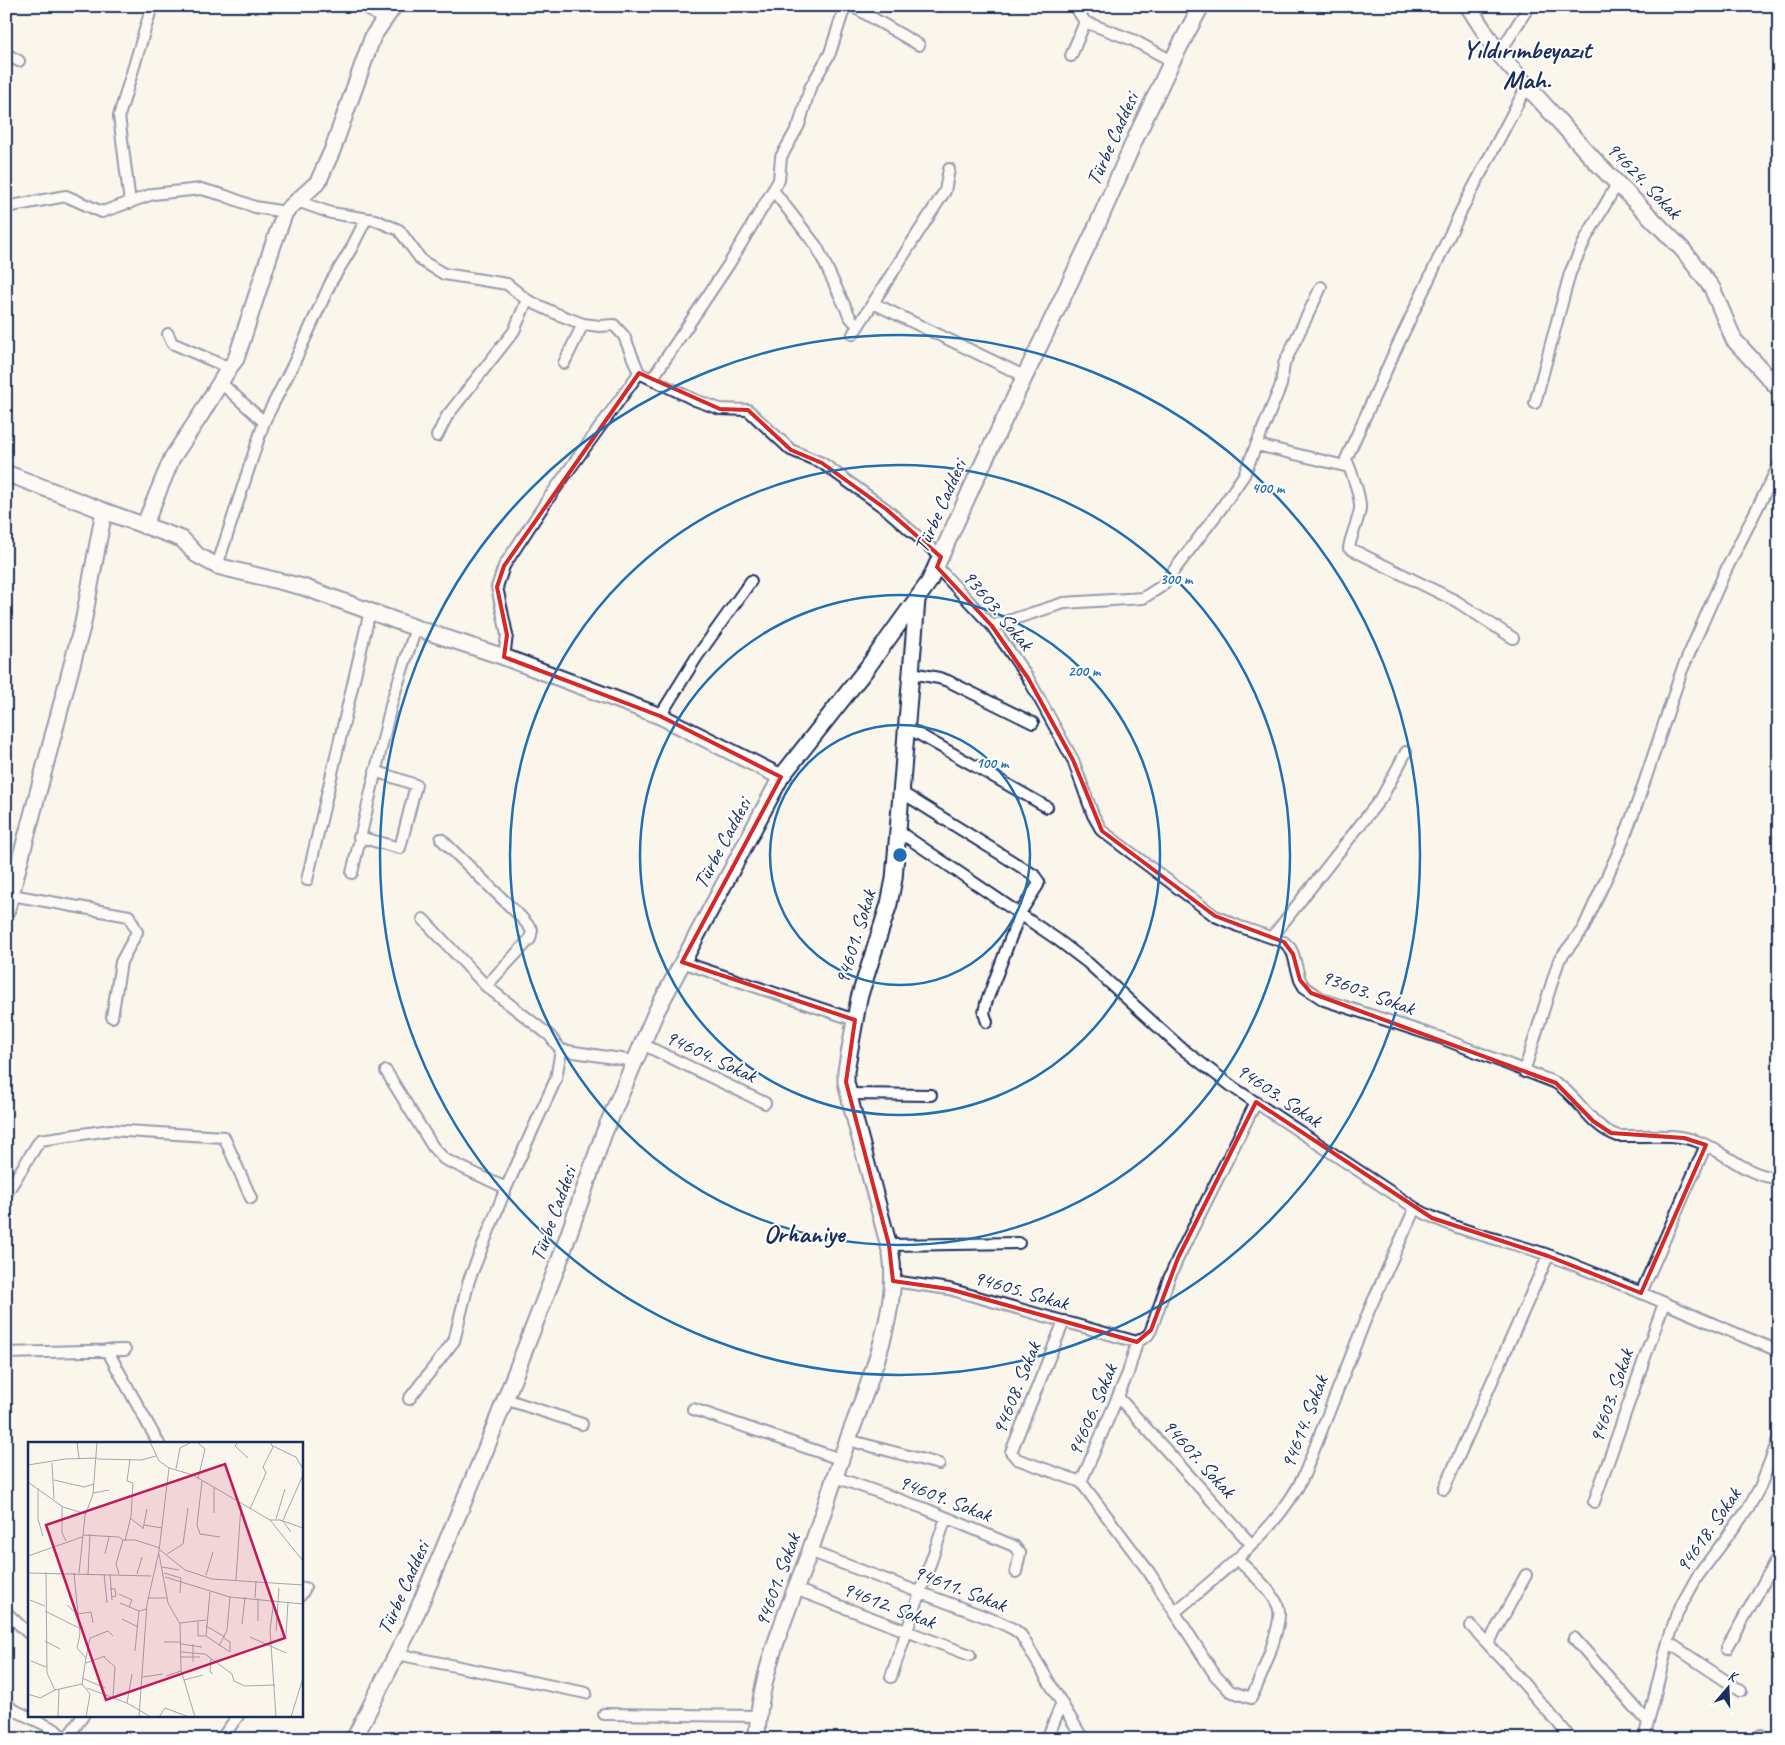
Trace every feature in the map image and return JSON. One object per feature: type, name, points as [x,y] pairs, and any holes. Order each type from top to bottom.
[{"type":"street","points":[[130,203],[119,116],[152,6]]},
{"type":"street","points":[[144,526],[172,458],[236,359],[285,212],[318,182],[332,152],[373,36],[390,12],[368,6]]},
{"type":"street","points":[[652,379],[729,264],[779,180],[781,157],[799,125],[810,88],[830,53],[845,6]]},
{"type":"street","points":[[852,6],[919,45]]},
{"type":"street","points":[[1075,6],[1085,22],[1133,40],[1172,61]]},
{"type":"street","name":"Türbe Caddesi","points":[[354,1739],[424,1596],[559,1262],[604,1133],[656,1012],[781,777],[867,668],[917,600],[939,562],[977,476],[1095,230],[1136,137],[1172,61],[1201,6]]},
{"type":"street","name":"94624. Sokak","points":[[1468,6],[1499,54],[1527,86],[1617,184],[1683,250],[1712,288],[1734,340],[1779,389]]},
{"type":"street","points":[[1499,54],[1529,6]]},
{"type":"street","points":[[1071,56],[1085,22]]},
{"type":"street","points":[[6,54],[19,61]]},
{"type":"street","points":[[1513,638],[1456,601],[1349,548],[1351,535],[1360,508],[1346,458],[1462,209],[1527,86]]},
{"type":"street","points":[[773,190],[817,247],[855,330],[946,191],[949,169]]},
{"type":"street","points":[[1535,403],[1570,273],[1586,238],[1617,184]]},
{"type":"street","points":[[6,207],[66,196],[102,212],[153,194],[201,189],[255,207],[285,212]]},
{"type":"street","points":[[297,201],[331,213],[376,220],[399,230],[422,261],[444,274],[507,284],[527,300],[557,314],[583,324],[614,325],[624,336],[639,373],[554,491],[504,566],[497,587],[507,635],[504,657]]},
{"type":"street","points":[[217,566],[264,422],[293,365],[331,282],[366,219]]},
{"type":"street","points":[[992,626],[1064,603],[1143,598],[1162,586],[1244,475],[1282,385],[1284,364],[1321,287]]},
{"type":"street","points":[[437,436],[447,416],[514,331],[527,300]]},
{"type":"street","points":[[873,303],[1024,376]]},
{"type":"street","points":[[564,363],[583,324]]},
{"type":"street","points":[[168,334],[172,343],[229,368]]},
{"type":"street","name":"93603. Sokak","points":[[639,373],[695,400],[720,409],[748,410],[791,450],[822,463],[886,509],[939,562],[992,626],[1018,662],[1073,760],[1093,815],[1102,832],[1215,916],[1284,942],[1290,948],[1304,987],[1324,1000],[1441,1038],[1524,1072],[1547,1079],[1566,1089],[1593,1121],[1618,1136],[1684,1138],[1706,1145],[1756,1174],[1779,1178]]},
{"type":"street","points":[[220,382],[264,422]]},
{"type":"street","points":[[1257,444],[1350,467]]},
{"type":"street","points":[[1524,1072],[1559,960],[1583,929],[1621,846],[1682,670],[1724,574],[1779,465]]},
{"type":"street","points":[[6,472],[104,511],[182,539],[197,555],[217,566],[303,587],[416,628],[504,657],[660,716],[781,777]]},
{"type":"street","points":[[6,913],[9,895],[83,623],[104,511]]},
{"type":"street","points":[[660,716],[696,658],[751,581]]},
{"type":"street","name":"94601. Sokak","points":[[757,1739],[758,1716],[766,1676],[876,1361],[890,1304],[893,1281],[889,1245],[849,1094],[846,1071],[855,1020],[866,976],[892,891],[917,600]]},
{"type":"street","points":[[307,880],[370,611]]},
{"type":"street","points":[[352,873],[392,701],[416,628]]},
{"type":"street","points":[[912,673],[948,681],[1033,723]]},
{"type":"street","points":[[906,727],[1046,807]]},
{"type":"street","points":[[1272,938],[1382,797],[1406,752]]},
{"type":"street","points":[[359,837],[400,848],[416,786],[376,771]]},
{"type":"street","points":[[902,792],[1037,879],[1038,885],[1020,913],[984,1008],[984,1018],[987,1022]]},
{"type":"street","name":"94603. Sokak","points":[[898,831],[1020,913],[1088,963],[1173,1041],[1206,1067],[1415,1208],[1447,1225],[1548,1256],[1779,1351]]},
{"type":"street","points":[[441,839],[532,930],[530,939],[486,986]]},
{"type":"street","points":[[9,895],[129,916],[137,932],[121,962],[112,1017]]},
{"type":"street","points":[[422,919],[486,986],[549,1035],[562,1050],[634,1061]]},
{"type":"street","points":[[682,962],[855,1020]]},
{"type":"street","name":"94604. Sokak","points":[[642,1044],[765,1102]]},
{"type":"street","points":[[409,1399],[454,1341],[469,1280],[506,1188],[556,1079],[562,1050]]},
{"type":"street","points":[[386,1071],[432,1147],[444,1159],[506,1188]]},
{"type":"street","points":[[849,1094],[931,1095]]},
{"type":"street","name":"94606. Sokak","points":[[1237,1559],[1272,1595],[1278,1604],[1280,1612],[1274,1638],[1252,1698],[1230,1691],[1223,1685],[1135,1552],[1081,1482],[1133,1361],[1137,1342],[1148,1335],[1151,1330],[1178,1258],[1256,1102]]},
{"type":"street","points":[[6,1194],[40,1140],[110,1130],[224,1137],[251,1198]]},
{"type":"street","points":[[1641,1293],[1706,1145]]},
{"type":"street","name":"94614. Sokak","points":[[1175,1612],[1237,1559],[1286,1504],[1301,1482],[1370,1308],[1415,1208]]},
{"type":"street","points":[[889,1245],[1019,1243]]},
{"type":"street","points":[[1444,1489],[1548,1256]]},
{"type":"street","name":"94605. Sokak","points":[[893,1281],[938,1286],[1137,1342]]},
{"type":"street","name":"94603. Sokak","points":[[1594,1502],[1664,1303]]},
{"type":"street","name":"94608. Sokak","points":[[1064,1321],[1011,1452],[1017,1459],[1081,1482]]},
{"type":"street","points":[[106,1350],[159,1442]]},
{"type":"street","points":[[6,1353],[125,1350]]},
{"type":"street","name":"94607. Sokak","points":[[1118,1397],[1251,1544]]},
{"type":"street","points":[[505,1399],[582,1424]]},
{"type":"street","points":[[693,1410],[840,1460]]},
{"type":"street","name":"94618. Sokak","points":[[1644,1739],[1668,1642],[1678,1613],[1691,1587],[1706,1564],[1741,1519],[1760,1487],[1779,1438]]},
{"type":"street","points":[[848,1440],[939,1464]]},
{"type":"street","name":"94609. Sokak","points":[[835,1477],[912,1503],[1014,1546],[1020,1553],[1016,1572]]},
{"type":"street","points":[[891,1677],[946,1518]]},
{"type":"street","name":"94611. Sokak","points":[[809,1551],[1015,1630],[1024,1640],[1083,1739]]},
{"type":"street","points":[[1727,1648],[1779,1555]]},
{"type":"street","points":[[1488,1644],[1526,1575]]},
{"type":"street","name":"94612. Sokak","points":[[795,1589],[970,1655]]},
{"type":"street","points":[[6,1612],[28,1633]]},
{"type":"street","points":[[1470,1626],[1572,1739]]},
{"type":"street","points":[[1574,1638],[1648,1722]]},
{"type":"street","points":[[1668,1642],[1742,1691]]},
{"type":"street","points":[[396,1654],[586,1693]]},
{"type":"street","points":[[6,1703],[12,1709],[28,1717]]},
{"type":"street","points":[[1046,1739],[1061,1705]]},
{"type":"street","points":[[604,1714],[758,1716]]},
{"type":"street","points":[[31,1718],[54,1729],[65,1739],[81,1718]]},
{"type":"street","points":[[221,1739],[237,1718]]},
{"type":"highlighted area","points":[[639,373],[720,409],[748,410],[791,450],[822,463],[886,509],[941,557],[937,567],[992,626],[1028,678],[1073,760],[1102,831],[1215,916],[1284,942],[1293,954],[1300,980],[1311,993],[1556,1083],[1593,1121],[1611,1133],[1684,1138],[1706,1145],[1641,1293],[1548,1256],[1432,1218],[1256,1102],[1178,1258],[1151,1330],[1137,1342],[949,1289],[893,1281],[889,1245],[846,1082],[855,1020],[682,962],[781,777],[660,716],[504,657],[507,635],[497,587],[504,566]]},
{"type":"district","name":"Yıldırımbeyazıt Mah.","points":[[1527,64]]},
{"type":"district","name":"Orhaniye","points":[[804,1233]]}]
